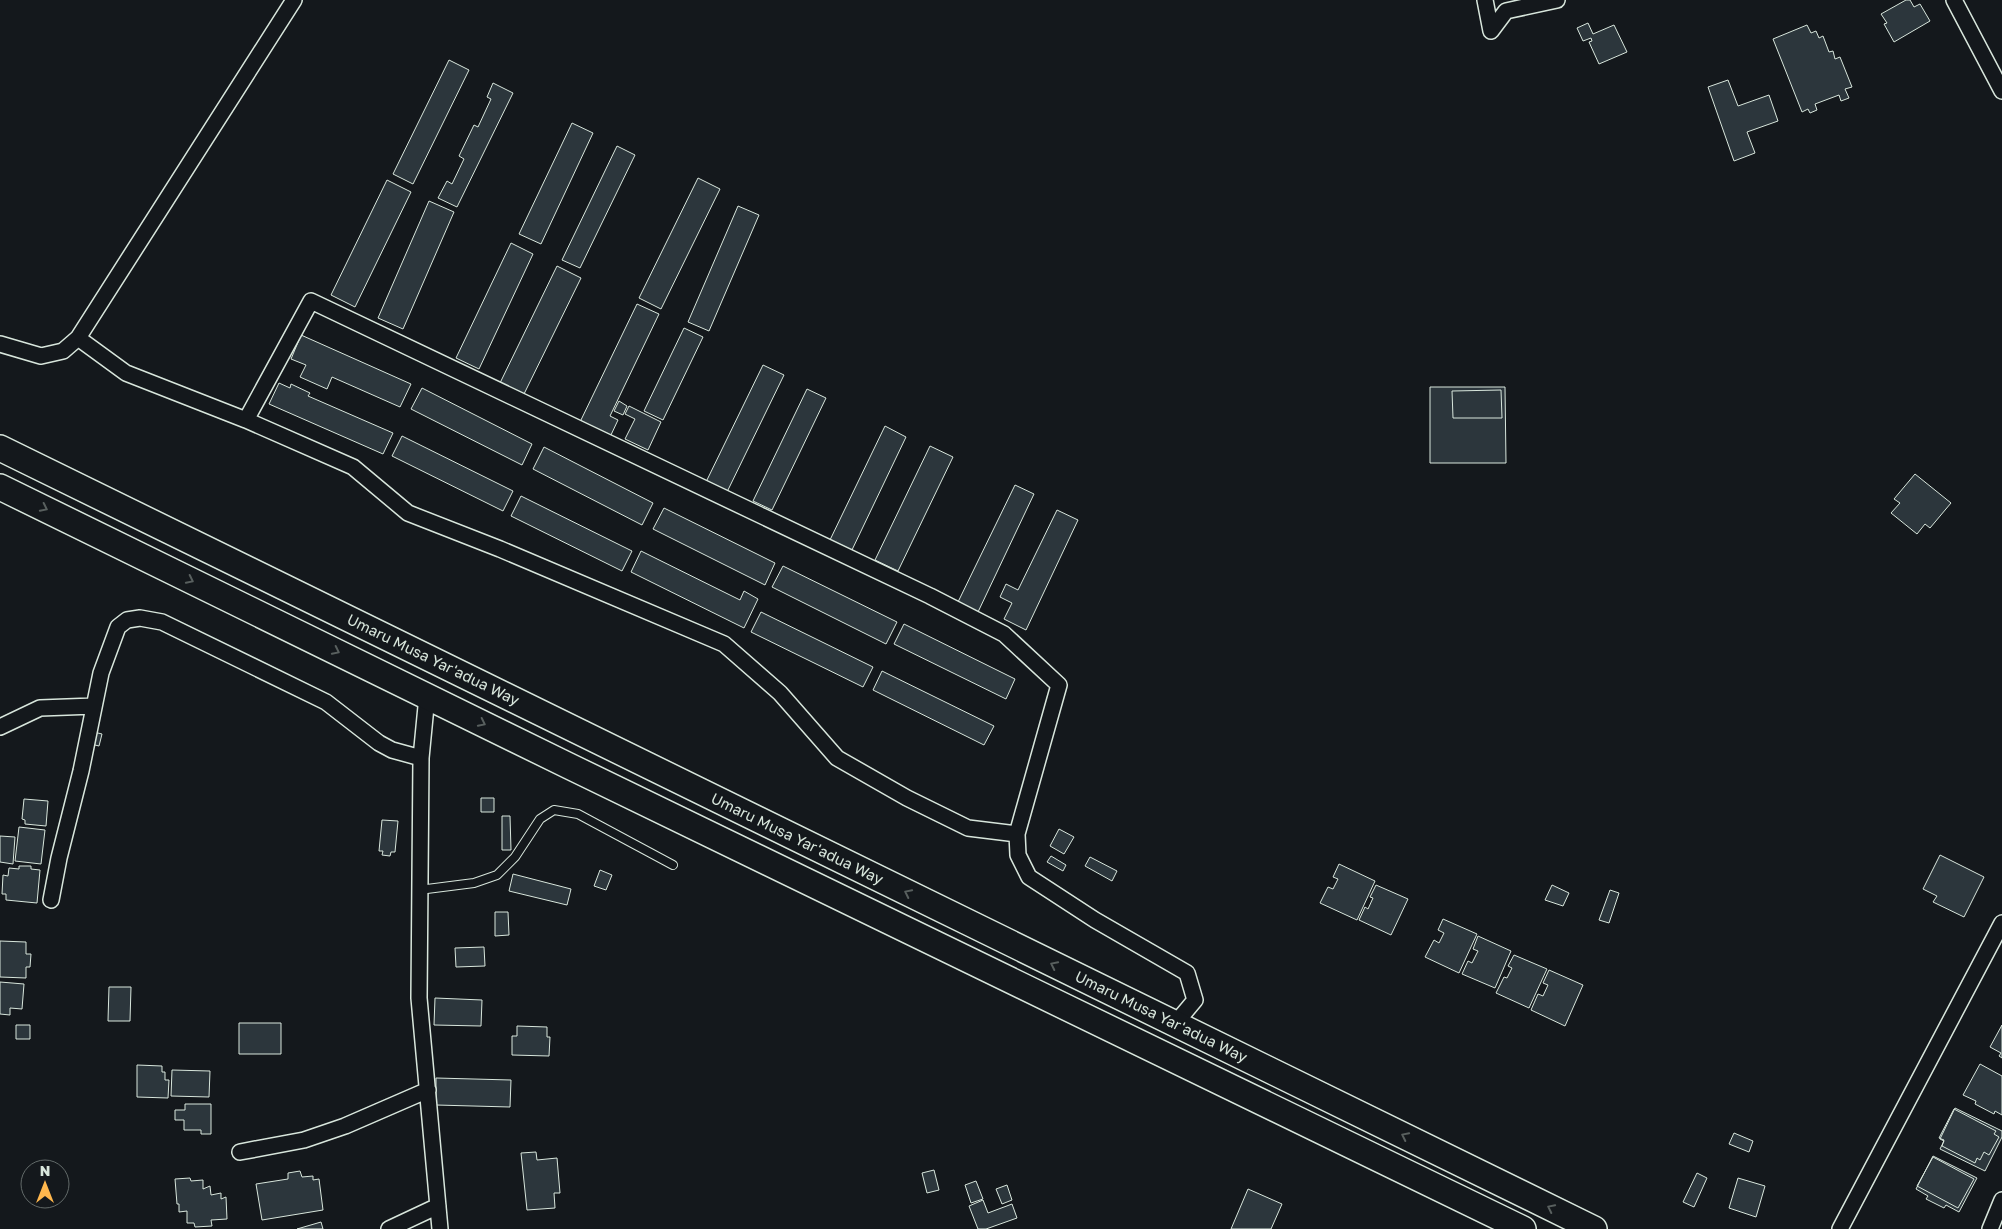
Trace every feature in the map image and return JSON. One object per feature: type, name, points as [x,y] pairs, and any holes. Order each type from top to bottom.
[{"type":"main road","name":"Umaru Musa Yar'adua Way","points":[[0,448],[1594,1229]]},
{"type":"main road","points":[[0,487],[1523,1229]]},
{"type":"street","points":[[0,344],[41,356],[62,351],[78,338],[294,0]]},
{"type":"street","points":[[1485,0],[1491,31],[1506,11],[1557,0]]},
{"type":"street","points":[[1954,0],[2002,91]]},
{"type":"street","points":[[246,420],[311,301],[930,596],[1004,634],[1059,685],[1017,834],[1018,855],[1029,876],[1095,920],[1187,973],[1194,1000],[1175,1024]]},
{"type":"street","points":[[78,338],[126,373],[246,420],[353,467],[408,512],[724,644],[780,693],[837,758],[907,798],[968,828],[1017,834]]},
{"type":"street","points":[[52,900],[59,858],[81,771],[101,673],[118,627],[127,620],[140,618],[162,622],[326,702],[379,743],[392,750],[421,758]]},
{"type":"street","points":[[427,696],[421,758],[419,998],[440,1229]]},
{"type":"street","points":[[0,727],[40,708],[94,706]]},
{"type":"street","points":[[1840,1229],[2002,923]]},
{"type":"street","points":[[240,1152],[312,1137],[345,1126],[428,1090]]},
{"type":"street","points":[[1990,1229],[2002,1200]]},
{"type":"street","points":[[389,1229],[438,1206]]},
{"type":"lane","points":[[419,890],[474,883],[496,875],[515,857],[540,819],[554,810],[578,814],[673,865]]},
{"type":"building","points":[[1906,0],[1910,0],[1914,7],[1920,4],[1930,21],[1894,42],[1884,24],[1887,23],[1881,14]]},
{"type":"building","points":[[1588,23],[1593,34],[1614,25],[1627,52],[1599,64],[1589,42],[1592,41],[1591,38],[1583,41],[1577,28]]},
{"type":"building","points":[[1807,25],[1811,33],[1816,31],[1819,38],[1823,36],[1829,52],[1833,51],[1835,59],[1840,57],[1852,87],[1845,89],[1849,98],[1841,101],[1839,95],[1815,104],[1817,110],[1810,113],[1808,109],[1802,112],[1773,39]]},
{"type":"building","points":[[449,60],[469,70],[413,184],[393,174]]},
{"type":"building","points":[[1728,80],[1738,106],[1769,95],[1778,121],[1747,132],[1755,153],[1734,161],[1708,87]]},
{"type":"building","points":[[493,83],[513,93],[457,207],[438,198],[447,181],[452,184],[464,159],[459,156],[474,125],[478,127],[491,99],[487,97]]},
{"type":"building","points":[[572,123],[593,133],[541,244],[519,234]]},
{"type":"building","points":[[617,146],[635,155],[580,268],[562,260]]},
{"type":"building","points":[[698,178],[720,189],[661,309],[639,298]]},
{"type":"building","points":[[387,180],[411,192],[355,307],[331,295]]},
{"type":"building","points":[[429,201],[454,212],[403,329],[378,318]]},
{"type":"building","points":[[738,206],[759,215],[709,331],[688,322]]},
{"type":"building","points":[[511,243],[533,254],[479,369],[456,358]]},
{"type":"building","points":[[557,266],[581,278],[524,394],[500,383]]},
{"type":"building","points":[[637,304],[659,314],[610,416],[618,420],[610,437],[580,422]]},
{"type":"building","points":[[684,328],[703,337],[663,420],[644,411]]},
{"type":"building","points":[[301,335],[411,384],[400,407],[332,377],[327,389],[300,377],[306,365],[291,359]]},
{"type":"building","points":[[763,365],[784,375],[727,492],[706,482]]},
{"type":"building","points":[[279,383],[290,388],[291,384],[310,393],[308,396],[393,433],[383,454],[269,404]]},
{"type":"building","points":[[1430,387],[1505,387],[1506,463],[1430,463]]},
{"type":"building","points":[[422,388],[532,444],[522,465],[411,409]]},
{"type":"building","points":[[807,389],[826,398],[772,510],[753,501]]},
{"type":"building","points":[[1501,390],[1502,418],[1453,418],[1452,391]]},
{"type":"building","points":[[619,401],[627,406],[623,415],[614,411]]},
{"type":"building","points":[[629,406],[661,422],[648,450],[625,439],[635,419],[625,414]]},
{"type":"building","points":[[885,426],[906,437],[851,552],[829,542]]},
{"type":"building","points":[[402,436],[513,491],[503,511],[392,456]]},
{"type":"building","points":[[930,446],[953,457],[898,571],[875,560]]},
{"type":"building","points":[[544,447],[653,503],[642,525],[533,469]]},
{"type":"building","points":[[1915,474],[1951,503],[1930,528],[1925,524],[1917,534],[1891,513],[1900,503],[1894,499]]},
{"type":"building","points":[[1015,485],[1034,494],[978,612],[958,602]]},
{"type":"building","points":[[521,496],[632,551],[622,571],[511,516]]},
{"type":"building","points":[[664,508],[775,563],[765,585],[653,529]]},
{"type":"building","points":[[1057,510],[1078,520],[1026,630],[1004,619],[1012,603],[1000,597],[1006,584],[1018,590]]},
{"type":"building","points":[[641,551],[740,600],[744,591],[758,599],[744,628],[631,572]]},
{"type":"building","points":[[783,566],[897,622],[886,644],[772,587]]},
{"type":"building","points":[[761,612],[873,667],[863,687],[751,632]]},
{"type":"building","points":[[904,624],[1015,679],[1006,699],[894,644]]},
{"type":"building","points":[[882,671],[994,726],[984,745],[873,690]]},
{"type":"building","points":[[94,732],[102,734],[99,746],[91,744]]},
{"type":"building","points":[[481,798],[494,798],[494,812],[481,812]]},
{"type":"building","points":[[24,799],[48,801],[46,826],[25,824],[25,820],[22,819]]},
{"type":"building","points":[[502,816],[510,816],[511,850],[502,850]]},
{"type":"building","points":[[382,820],[398,821],[395,852],[391,852],[390,856],[382,855],[383,851],[379,851]]},
{"type":"building","points":[[19,827],[45,830],[41,864],[15,861]]},
{"type":"building","points":[[1059,829],[1074,837],[1064,854],[1050,846]]},
{"type":"building","points":[[0,836],[15,837],[13,864],[0,862]]},
{"type":"building","points":[[1940,855],[1984,877],[1964,917],[1933,902],[1937,896],[1923,889]]},
{"type":"building","points":[[1051,856],[1066,865],[1063,871],[1047,862]]},
{"type":"building","points":[[1090,857],[1117,871],[1112,881],[1085,866]]},
{"type":"building","points":[[1339,864],[1375,881],[1357,920],[1320,903],[1328,887],[1333,889],[1338,879],[1333,877]]},
{"type":"building","points":[[19,866],[31,866],[31,869],[40,870],[37,903],[6,900],[6,894],[2,894],[3,875],[8,876],[9,868],[19,869]]},
{"type":"building","points":[[600,870],[612,875],[606,890],[594,886]]},
{"type":"building","points":[[513,874],[571,889],[567,905],[509,891]]},
{"type":"building","points":[[1376,885],[1408,899],[1391,935],[1359,920],[1365,907],[1368,909],[1373,898],[1370,897]]},
{"type":"building","points":[[1552,885],[1569,893],[1563,906],[1545,900]]},
{"type":"building","points":[[1610,890],[1619,893],[1609,923],[1599,920]]},
{"type":"building","points":[[495,912],[508,912],[509,935],[495,936]]},
{"type":"building","points":[[1443,919],[1477,934],[1459,973],[1425,957],[1434,940],[1439,943],[1444,933],[1438,930]]},
{"type":"building","points":[[1478,936],[1511,951],[1495,988],[1462,974],[1468,961],[1472,963],[1478,951],[1473,949]]},
{"type":"building","points":[[0,941],[26,942],[26,954],[31,954],[30,967],[26,967],[26,978],[0,977]]},
{"type":"building","points":[[484,947],[485,966],[456,967],[455,948]]},
{"type":"building","points":[[1514,955],[1547,969],[1529,1008],[1496,993],[1504,977],[1507,978],[1512,968],[1508,966]]},
{"type":"building","points":[[1549,970],[1583,985],[1565,1026],[1531,1010],[1538,994],[1543,996],[1548,985],[1543,983]]},
{"type":"building","points":[[0,982],[24,984],[22,1009],[10,1008],[10,1015],[0,1014]]},
{"type":"building","points":[[109,987],[131,987],[130,1021],[108,1021]]},
{"type":"building","points":[[435,998],[482,1000],[481,1026],[434,1025]]},
{"type":"building","points":[[239,1023],[281,1023],[281,1054],[239,1054]]},
{"type":"building","points":[[16,1025],[30,1025],[30,1039],[16,1039]]},
{"type":"building","points":[[2002,1025],[2002,1058],[1999,1056],[2001,1053],[1990,1047]]},
{"type":"building","points":[[517,1026],[547,1027],[547,1037],[550,1037],[549,1056],[512,1055],[512,1036],[517,1036]]},
{"type":"building","points":[[1980,1064],[2002,1076],[2002,1115],[1995,1111],[1994,1114],[1975,1104],[1976,1101],[1963,1095]]},
{"type":"building","points":[[137,1065],[162,1066],[162,1072],[165,1072],[165,1080],[169,1080],[168,1098],[137,1097]]},
{"type":"building","points":[[172,1070],[210,1071],[209,1097],[171,1096]]},
{"type":"building","points":[[436,1078],[511,1080],[510,1107],[436,1105]]},
{"type":"building","points":[[185,1104],[211,1104],[211,1134],[201,1134],[201,1130],[184,1130],[184,1120],[175,1120],[175,1110],[185,1110]]},
{"type":"building","points":[[1955,1108],[2002,1131],[2002,1137],[1985,1171],[1940,1149],[1944,1141],[1940,1139]]},
{"type":"building","points":[[1954,1109],[1996,1131],[1994,1134],[1999,1137],[1989,1155],[1984,1152],[1980,1160],[1977,1158],[1975,1163],[1942,1146],[1944,1140],[1939,1138]]},
{"type":"building","points":[[1734,1133],[1753,1141],[1749,1152],[1729,1144]]},
{"type":"building","points":[[536,1152],[537,1160],[557,1158],[560,1193],[554,1193],[555,1208],[527,1210],[521,1153]]},
{"type":"building","points":[[1933,1156],[1977,1178],[1959,1212],[1946,1205],[1944,1208],[1926,1199],[1928,1196],[1916,1189]]},
{"type":"building","points":[[1933,1157],[1974,1179],[1958,1208],[1917,1186]]},
{"type":"building","points":[[934,1170],[939,1190],[927,1193],[922,1173]]},
{"type":"building","points":[[300,1171],[302,1177],[313,1176],[313,1180],[319,1179],[323,1210],[262,1220],[256,1184],[288,1179],[288,1173]]},
{"type":"building","points":[[1697,1173],[1707,1178],[1694,1207],[1683,1202]]},
{"type":"building","points":[[190,1178],[191,1181],[203,1180],[203,1189],[210,1186],[211,1195],[221,1193],[221,1199],[226,1197],[227,1219],[211,1220],[212,1226],[195,1227],[194,1223],[187,1223],[187,1211],[179,1212],[175,1179]]},
{"type":"building","points":[[1738,1178],[1765,1186],[1756,1217],[1729,1208]]},
{"type":"building","points":[[976,1181],[983,1199],[971,1203],[965,1185]]},
{"type":"building","points":[[1007,1185],[1012,1200],[1002,1204],[996,1189]]},
{"type":"building","points":[[1248,1189],[1282,1204],[1271,1229],[1231,1229]]},
{"type":"building","points":[[983,1200],[988,1213],[1012,1204],[1017,1218],[986,1229],[978,1229],[969,1206]]},
{"type":"building","points":[[321,1222],[323,1229],[297,1229]]}]
